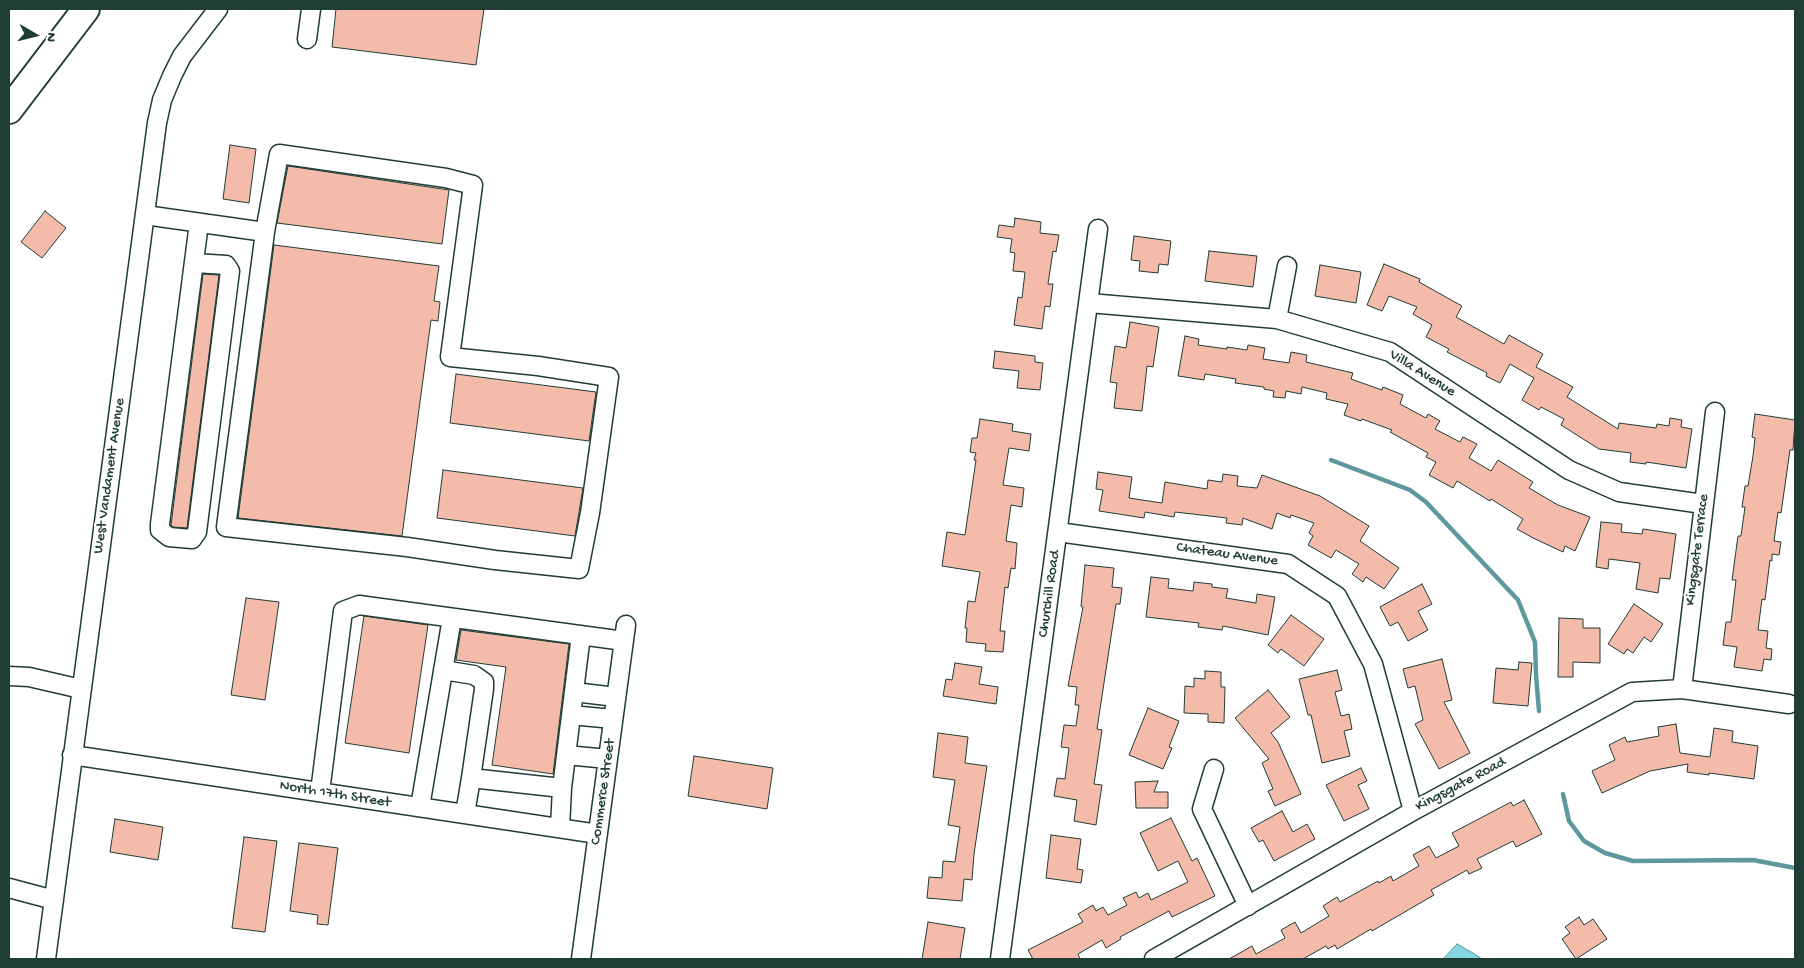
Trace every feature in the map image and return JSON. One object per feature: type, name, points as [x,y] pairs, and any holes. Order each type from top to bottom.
[{"type":"highway","points":[[9,110],[86,9]]},
{"type":"street","name":"West Vandament Avenue","points":[[46,959],[157,123],[162,100],[182,56],[218,9]]},
{"type":"street","points":[[307,39],[311,9]]},
{"type":"street","points":[[279,154],[446,178],[473,185],[450,357],[538,366],[609,377],[590,513],[579,569],[495,560],[407,547],[226,527],[265,232],[279,154]]},
{"type":"street","points":[[145,216],[265,232]]},
{"type":"street","points":[[195,263],[226,265],[230,272],[197,532],[192,539],[168,537],[160,530],[160,524],[200,223]]},
{"type":"street","name":"Churchill Road","points":[[1000,959],[1098,229]]},
{"type":"street","points":[[1277,319],[1287,266]]},
{"type":"street","name":"Villa Avenue","points":[[1088,303],[1277,319],[1390,352],[1569,470],[1619,492],[1703,504]]},
{"type":"street","name":"Kingsgate Terrace","points":[[1682,689],[1703,504],[1716,412]]},
{"type":"street","name":"Chateau Avenue","points":[[1058,532],[1288,564],[1337,596],[1373,664],[1413,811]]},
{"type":"street","points":[[320,792],[343,611],[359,605],[581,635],[562,788],[560,828]]},
{"type":"street","points":[[420,807],[452,618]]},
{"type":"street","name":"Commerce Street","points":[[581,635],[625,633],[581,959]]},
{"type":"street","points":[[443,670],[474,675],[484,682],[466,814]]},
{"type":"street","points":[[9,676],[81,689]]},
{"type":"street","name":"Kingsgate Road","points":[[1154,959],[1413,811],[1632,692],[1682,689],[1789,704]]},
{"type":"street","points":[[574,692],[616,697]]},
{"type":"street","points":[[571,715],[613,719]]},
{"type":"street","name":"North 17th Street","points":[[72,755],[598,834]]},
{"type":"street","points":[[566,755],[608,759]]},
{"type":"street","points":[[1214,769],[1202,808],[1248,906]]},
{"type":"street","points":[[471,778],[562,788]]},
{"type":"street","points":[[9,888],[54,900]]},
{"type":"water","points":[[1457,944],[1473,953],[1482,959],[1443,959]]},
{"type":"building","points":[[336,9],[484,9],[476,65],[332,47]]},
{"type":"building","points":[[230,145],[256,149],[249,203],[223,199]]},
{"type":"building","points":[[288,166],[449,190],[442,244],[277,223]]},
{"type":"building","points":[[45,211],[66,228],[42,258],[21,242]]},
{"type":"building","points":[[1015,218],[1041,222],[1040,233],[1059,235],[1056,252],[1053,251],[1048,284],[1053,284],[1050,307],[1045,306],[1042,329],[1014,325],[1018,297],[1022,298],[1025,272],[1013,271],[1015,253],[1010,252],[1012,239],[997,237],[999,225],[1014,227]]},
{"type":"building","points":[[1134,236],[1171,241],[1168,265],[1159,264],[1158,273],[1139,271],[1140,261],[1131,260]]},
{"type":"building","points":[[274,245],[439,266],[434,301],[440,302],[438,321],[431,320],[402,536],[238,518]]},
{"type":"building","points":[[1209,251],[1257,256],[1253,287],[1205,281]]},
{"type":"building","points":[[1384,264],[1420,279],[1419,282],[1462,306],[1456,317],[1504,344],[1509,335],[1543,354],[1536,367],[1573,387],[1567,397],[1618,429],[1619,423],[1656,428],[1657,424],[1669,426],[1670,418],[1682,420],[1681,427],[1692,429],[1686,468],[1646,462],[1646,464],[1630,462],[1631,453],[1599,449],[1561,425],[1564,419],[1541,407],[1539,410],[1522,400],[1534,378],[1510,364],[1500,383],[1486,376],[1487,373],[1447,352],[1449,349],[1426,337],[1432,325],[1413,314],[1417,307],[1389,296],[1382,311],[1367,305]]},
{"type":"building","points":[[1320,265],[1361,272],[1356,303],[1315,296]]},
{"type":"building","points":[[203,274],[219,275],[187,528],[173,527],[171,525]]},
{"type":"building","points":[[1130,322],[1159,327],[1153,367],[1147,366],[1142,411],[1114,408],[1117,383],[1110,382],[1115,346],[1126,348]]},
{"type":"building","points":[[1185,336],[1199,339],[1198,345],[1247,350],[1248,345],[1265,348],[1263,359],[1289,363],[1291,352],[1307,355],[1306,362],[1353,373],[1351,379],[1382,390],[1383,387],[1403,395],[1400,404],[1426,418],[1428,414],[1440,421],[1435,429],[1460,442],[1463,437],[1477,444],[1469,458],[1491,471],[1498,460],[1533,482],[1529,488],[1558,505],[1590,517],[1575,551],[1565,546],[1563,552],[1533,538],[1517,529],[1523,519],[1491,499],[1490,501],[1457,481],[1453,488],[1429,475],[1436,462],[1426,457],[1428,453],[1390,432],[1392,430],[1362,419],[1361,421],[1344,415],[1348,404],[1326,399],[1327,393],[1302,387],[1301,394],[1286,391],[1285,398],[1273,397],[1274,391],[1264,389],[1264,387],[1235,383],[1236,379],[1205,374],[1204,380],[1178,376]]},
{"type":"building","points":[[995,351],[1035,356],[1035,362],[1043,363],[1040,390],[1017,388],[1019,371],[993,368]]},
{"type":"building","points":[[456,374],[596,392],[589,441],[450,423]]},
{"type":"building","points":[[1755,414],[1795,420],[1793,450],[1790,450],[1781,513],[1778,512],[1774,541],[1781,542],[1779,555],[1772,554],[1765,600],[1762,599],[1758,630],[1768,631],[1766,648],[1772,649],[1771,660],[1764,659],[1762,671],[1734,667],[1737,647],[1723,645],[1726,622],[1731,622],[1736,580],[1732,580],[1738,536],[1741,536],[1745,507],[1742,507],[1745,486],[1748,486],[1753,456],[1755,438],[1752,437]]},
{"type":"building","points":[[980,419],[1013,424],[1012,431],[1031,434],[1029,451],[1009,448],[1003,485],[1024,488],[1022,507],[1011,505],[1006,541],[1017,543],[1015,569],[1011,568],[1008,588],[1005,587],[1000,631],[1005,631],[1003,652],[985,651],[986,644],[966,642],[967,628],[965,628],[968,601],[975,602],[980,572],[942,566],[947,532],[965,535],[976,460],[974,460],[976,453],[970,452],[972,438],[977,438]]},
{"type":"building","points":[[443,470],[583,488],[575,536],[437,518]]},
{"type":"building","points":[[1098,472],[1132,477],[1129,498],[1162,503],[1165,482],[1207,489],[1208,480],[1222,482],[1223,474],[1238,476],[1237,486],[1257,488],[1262,475],[1320,496],[1369,526],[1360,541],[1399,568],[1384,589],[1366,577],[1363,582],[1352,574],[1359,564],[1336,550],[1331,558],[1308,545],[1313,536],[1309,533],[1314,523],[1291,515],[1290,518],[1277,513],[1272,529],[1243,518],[1242,525],[1226,523],[1227,518],[1175,512],[1174,517],[1145,512],[1144,518],[1099,511],[1103,490],[1096,489]]},
{"type":"building","points":[[1601,522],[1622,524],[1621,532],[1642,534],[1643,529],[1676,534],[1670,579],[1660,578],[1658,593],[1636,589],[1640,563],[1609,559],[1608,569],[1596,567]]},
{"type":"building","points":[[1085,565],[1114,568],[1112,587],[1122,588],[1120,604],[1116,604],[1097,729],[1102,730],[1094,784],[1102,785],[1096,825],[1074,821],[1077,800],[1054,796],[1057,778],[1065,779],[1069,748],[1061,747],[1064,725],[1076,726],[1079,705],[1075,705],[1077,687],[1068,686],[1083,607],[1081,606]]},
{"type":"building","points":[[1151,577],[1169,579],[1168,588],[1193,591],[1194,582],[1212,584],[1212,587],[1228,589],[1226,598],[1256,603],[1257,594],[1275,597],[1268,635],[1223,626],[1222,630],[1198,627],[1199,623],[1146,617]]},
{"type":"building","points":[[1422,584],[1432,604],[1418,611],[1428,630],[1408,641],[1398,622],[1390,626],[1380,607]]},
{"type":"building","points":[[246,598],[279,602],[265,700],[231,695]]},
{"type":"building","points":[[1634,604],[1663,624],[1651,642],[1644,637],[1633,653],[1627,649],[1624,654],[1608,644]]},
{"type":"building","points":[[1291,615],[1324,639],[1304,666],[1281,649],[1278,653],[1268,645]]},
{"type":"building","points":[[364,616],[428,625],[409,753],[345,743]]},
{"type":"building","points":[[1559,618],[1583,619],[1583,628],[1600,628],[1600,663],[1573,662],[1573,677],[1558,677]]},
{"type":"building","points":[[461,630],[569,644],[553,774],[492,765],[506,667],[456,660]]},
{"type":"building","points":[[1442,659],[1452,700],[1444,702],[1470,753],[1439,769],[1415,724],[1423,720],[1415,686],[1408,688],[1403,669]]},
{"type":"building","points":[[1519,662],[1532,663],[1528,706],[1493,703],[1496,668],[1518,670]]},
{"type":"building","points":[[955,663],[982,667],[979,684],[998,687],[996,704],[943,696],[946,679],[952,680]]},
{"type":"building","points":[[1337,670],[1342,690],[1335,692],[1341,716],[1349,714],[1352,729],[1344,731],[1350,756],[1322,763],[1311,715],[1308,715],[1299,679]]},
{"type":"building","points":[[1205,671],[1221,672],[1221,687],[1225,687],[1224,723],[1208,722],[1208,714],[1184,713],[1185,686],[1194,687],[1194,678],[1205,679]]},
{"type":"building","points":[[1268,690],[1290,717],[1271,733],[1278,742],[1301,794],[1275,806],[1268,791],[1273,789],[1262,763],[1269,759],[1235,718]]},
{"type":"building","points":[[1148,708],[1179,721],[1169,747],[1172,748],[1163,769],[1129,755]]},
{"type":"building","points":[[1676,724],[1680,753],[1710,757],[1714,728],[1733,731],[1732,742],[1758,746],[1754,779],[1687,772],[1688,764],[1650,771],[1602,793],[1592,771],[1615,760],[1609,745],[1625,737],[1627,742],[1659,736],[1658,727]]},
{"type":"building","points":[[938,733],[968,737],[965,763],[987,766],[972,880],[964,879],[962,901],[927,898],[929,877],[942,878],[943,861],[955,862],[960,827],[948,825],[955,780],[933,777]]},
{"type":"building","points":[[694,756],[773,768],[767,809],[688,796]]},
{"type":"building","points":[[1361,768],[1367,781],[1358,785],[1369,809],[1344,821],[1326,785]]},
{"type":"building","points":[[1158,781],[1154,792],[1168,792],[1168,808],[1136,808],[1135,782]]},
{"type":"building","points":[[1524,800],[1542,834],[1516,847],[1513,841],[1477,859],[1482,868],[1469,874],[1467,870],[1431,890],[1434,895],[1372,931],[1371,929],[1337,949],[1335,945],[1328,949],[1326,946],[1303,959],[1229,959],[1252,946],[1256,954],[1285,938],[1281,930],[1295,922],[1301,933],[1329,916],[1323,906],[1337,897],[1340,902],[1378,881],[1379,883],[1391,876],[1393,881],[1419,866],[1413,855],[1429,846],[1436,858],[1459,846],[1452,833],[1511,802],[1513,806]]},
{"type":"building","points":[[1282,811],[1293,832],[1307,824],[1315,839],[1274,861],[1263,840],[1259,842],[1251,828]]},
{"type":"building","points":[[1171,818],[1192,861],[1197,858],[1215,896],[1172,917],[1169,911],[1120,937],[1121,939],[1106,948],[1102,940],[1078,954],[1080,959],[1033,959],[1028,950],[1083,922],[1078,914],[1093,905],[1096,911],[1103,907],[1108,915],[1127,905],[1123,898],[1136,892],[1139,898],[1148,893],[1151,900],[1188,882],[1178,861],[1158,871],[1140,833]]},
{"type":"building","points":[[115,819],[163,827],[158,860],[110,852]]},
{"type":"building","points":[[1051,835],[1081,839],[1077,869],[1083,870],[1081,883],[1046,878]]},
{"type":"building","points":[[244,837],[277,841],[265,932],[232,928]]},
{"type":"building","points":[[299,843],[338,848],[328,925],[317,924],[318,915],[290,911]]},
{"type":"building","points":[[1579,917],[1584,925],[1593,919],[1607,939],[1576,959],[1562,939],[1570,933],[1565,927]]},
{"type":"building","points":[[928,922],[965,928],[960,959],[922,959]]},
{"type":"waterway","points":[[1331,460],[1410,490],[1426,502],[1518,600],[1535,642],[1539,711]]},
{"type":"waterway","points":[[1563,794],[1569,821],[1584,841],[1605,853],[1633,861],[1753,860],[1795,868]]}]
